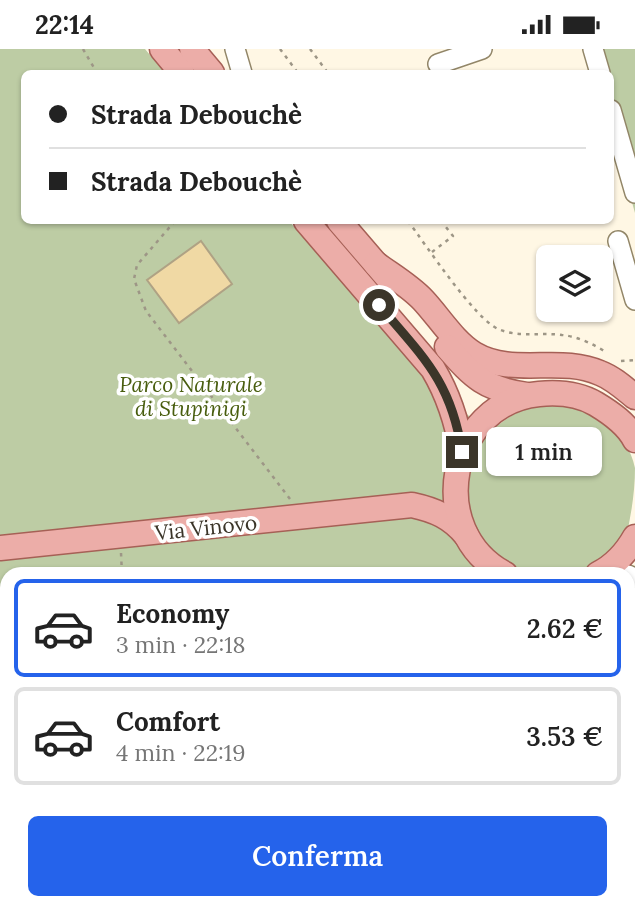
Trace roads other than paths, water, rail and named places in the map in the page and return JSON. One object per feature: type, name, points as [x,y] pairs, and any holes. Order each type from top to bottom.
[{"type":"main road","points":[[162,49],[180,70]]},
{"type":"main road","points":[[191,49],[209,70]]},
{"type":"main road","points":[[309,224],[433,369],[445,389],[457,420],[462,452]]},
{"type":"main road","points":[[342,224],[457,359],[486,386],[527,395],[557,392],[587,398],[613,414],[635,440]]},
{"type":"main road","points":[[376,264],[421,297],[473,354],[506,365],[557,365],[599,372],[635,397]]},
{"type":"main road","points":[[496,567],[481,556],[466,535],[456,507],[455,478],[462,452],[473,432],[488,416],[507,403],[527,395]]},
{"type":"main road","name":"Via Vinovo","points":[[412,505],[443,489],[455,478]]},
{"type":"main road","name":"Via Vinovo","points":[[0,548],[412,505],[438,511],[466,535]]},
{"type":"main road","points":[[617,567],[635,537]]},
{"type":"street","points":[[235,49],[241,70]]},
{"type":"street","points":[[438,64],[482,49]]},
{"type":"street","points":[[593,49],[599,70]]},
{"type":"street","points":[[614,120],[635,194]]},
{"type":"street","points":[[618,241],[635,300]]},
{"type":"park label","name":"Parco Naturale di Stupinigi","points":[[191,397]]}]
